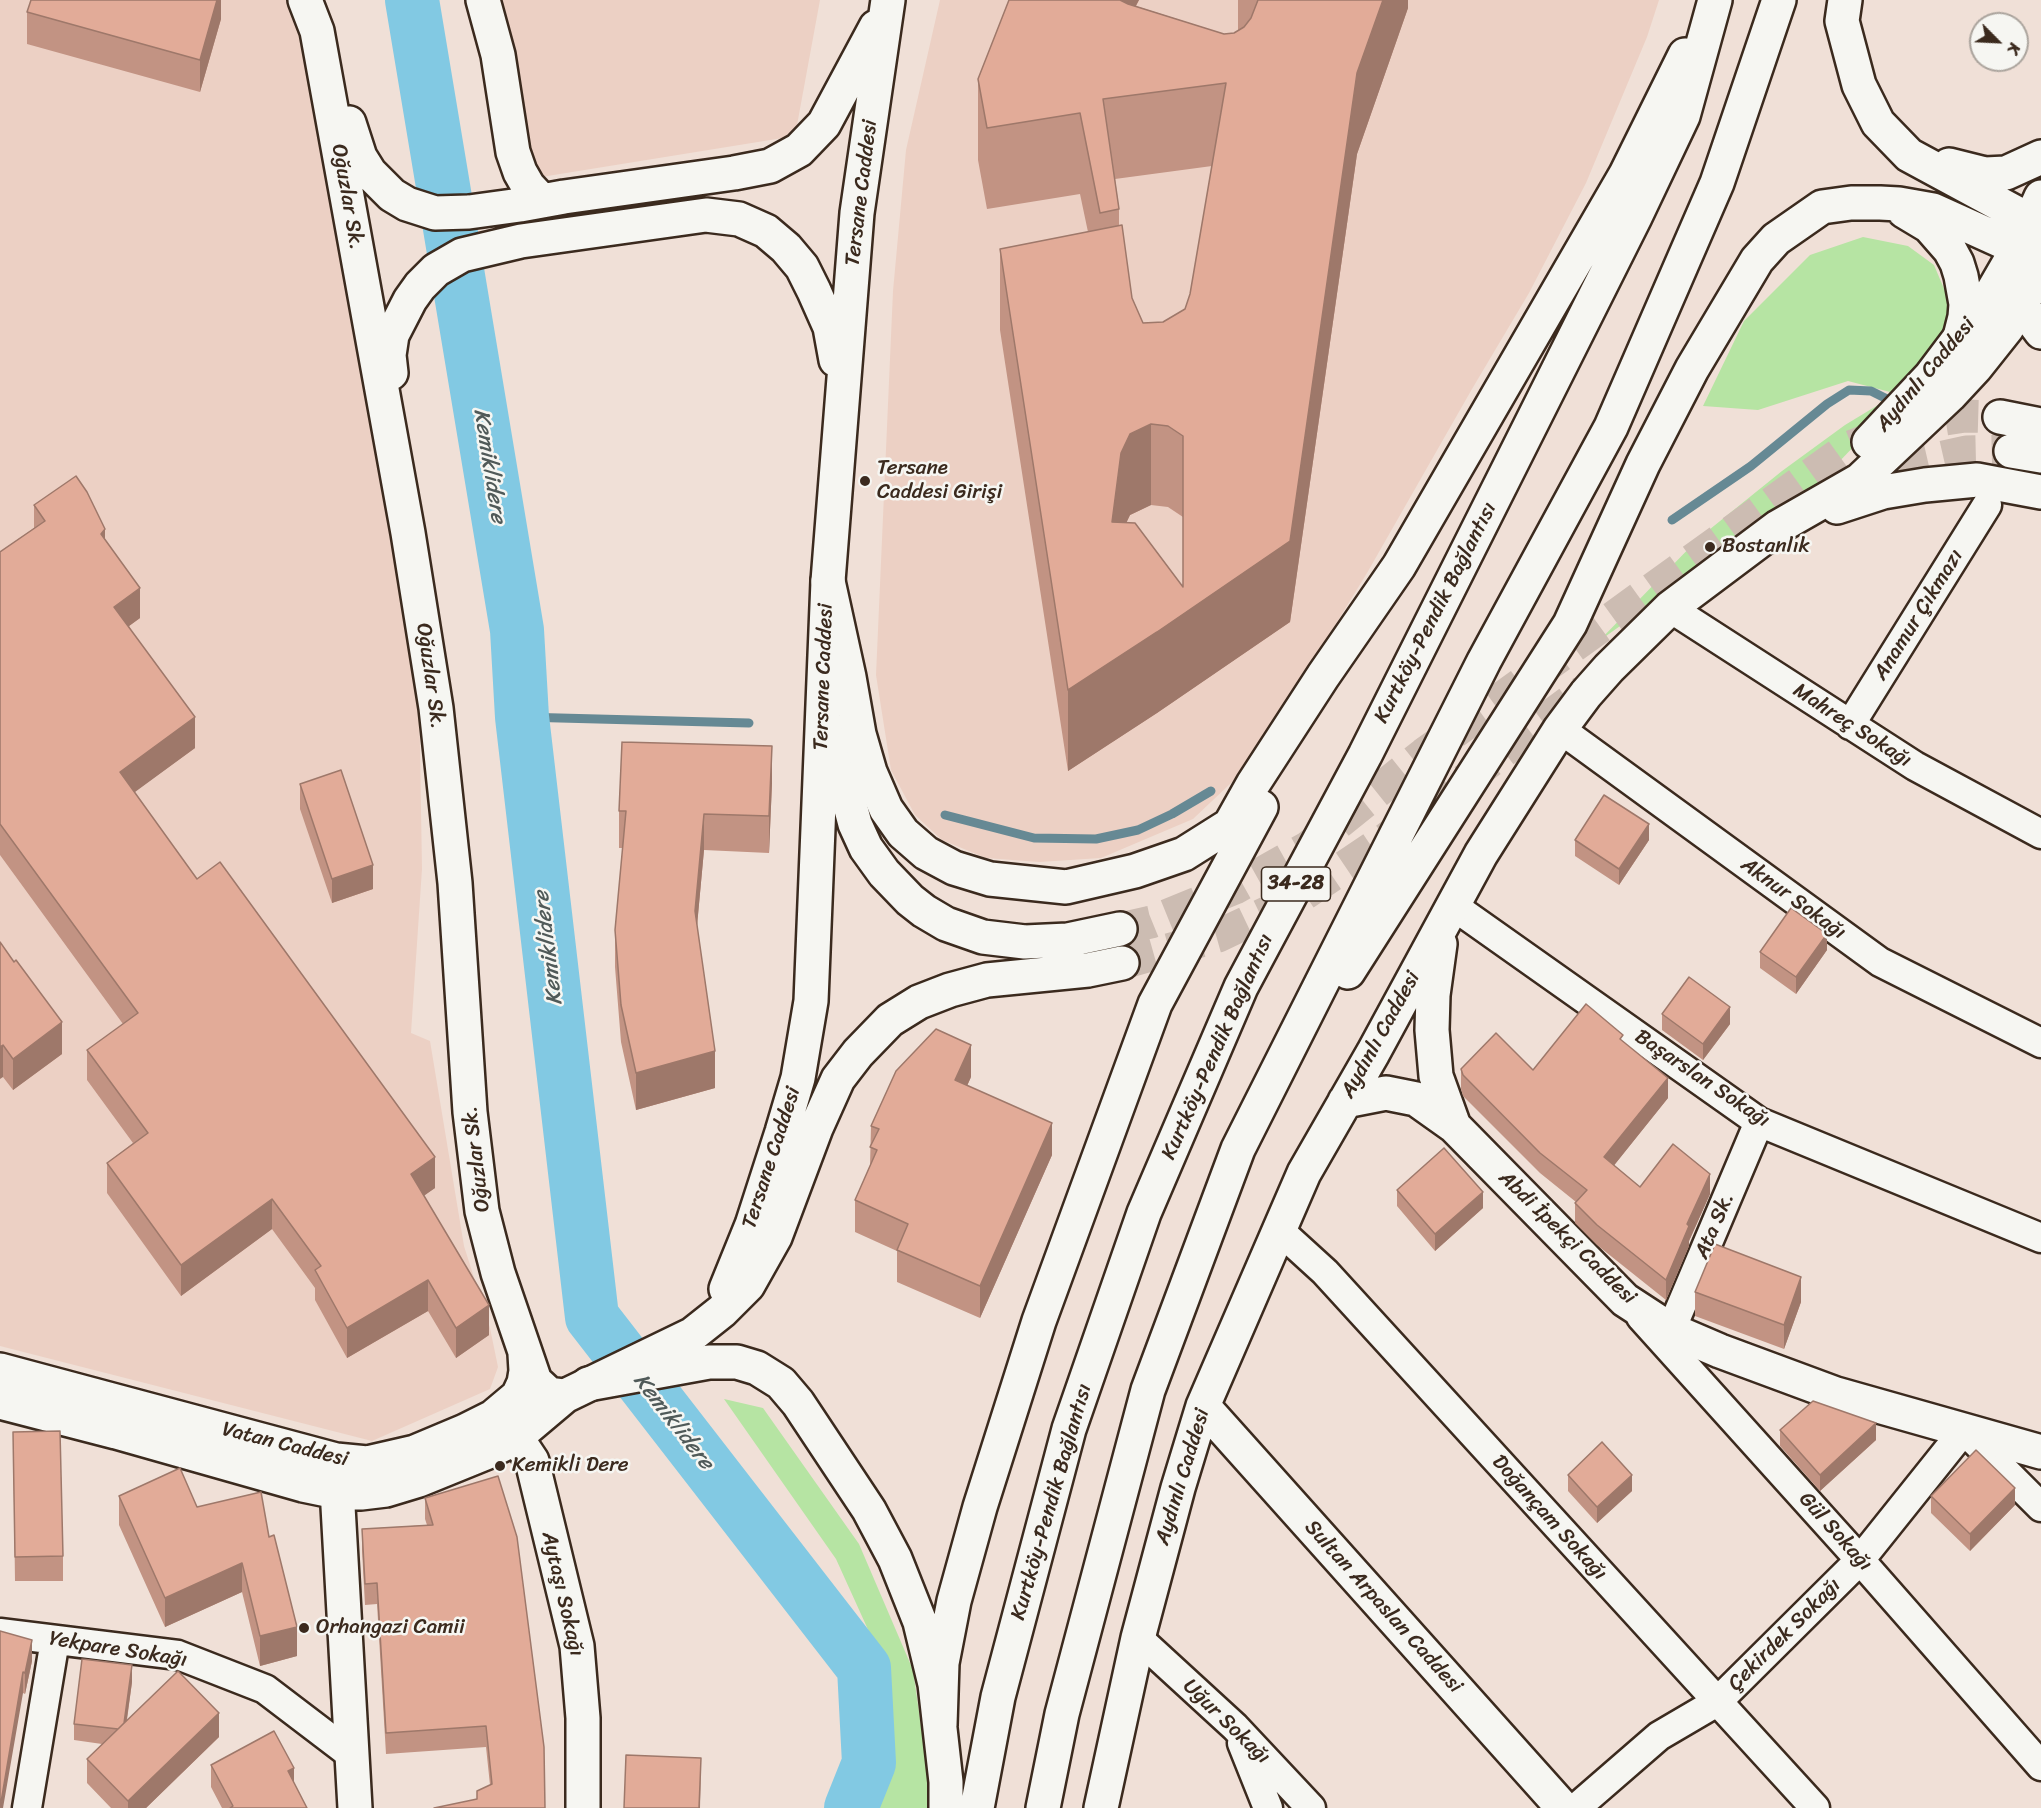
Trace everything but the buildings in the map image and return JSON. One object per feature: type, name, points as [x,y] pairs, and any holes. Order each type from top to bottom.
[{"type":"main road","name":"Oğuzlar Sk.","points":[[305,0],[317,31],[408,533],[434,697],[447,798],[460,940],[470,1112],[482,1211],[498,1273],[535,1381],[549,1394],[576,1390]]},
{"type":"main road","points":[[483,0],[498,54],[513,152],[528,186],[531,203]]},
{"type":"main road","points":[[940,1725],[942,1664],[954,1601],[980,1507],[1039,1321],[1155,1004],[1279,773],[1626,174],[1713,0]]},
{"type":"main road","name":"Kurtköy-Pendik Bağlantısı","points":[[977,1808],[998,1696],[1069,1429],[1144,1213],[1241,987],[1365,755],[1625,238],[1683,116],[1713,0]]},
{"type":"main road","name":"34-28","points":[[1043,1808],[1062,1714],[1148,1390],[1238,1149],[1484,661],[1611,428],[1717,183],[1779,0]]},
{"type":"main road","points":[[1845,0],[1842,21],[1859,85],[1878,123],[1909,155],[2034,230]]},
{"type":"main road","points":[[317,31],[360,157],[370,173],[392,195],[407,204],[435,213],[454,213],[770,166],[799,150],[824,124],[887,4]]},
{"type":"main road","name":"Tersane Caddesi","points":[[693,1334],[724,1293],[752,1225],[795,1089],[807,1039],[812,1001],[828,581],[857,213],[887,4]]},
{"type":"main road","points":[[1909,155],[1985,174],[2006,173],[2041,157]]},
{"type":"main road","points":[[1238,1149],[1570,624],[1643,464],[1692,369],[1757,260],[1776,239],[1822,207],[1851,203],[1899,204],[2034,230]]},
{"type":"main road","points":[[1880,203],[1918,219],[1939,236],[1950,250],[1961,276],[1966,304],[1959,340]]},
{"type":"main road","points":[[408,533],[389,355],[392,335],[400,317],[420,286],[436,270],[462,255],[521,241],[706,215],[739,219],[766,231],[792,254],[802,267],[830,327],[843,400]]},
{"type":"main road","name":"Aydınlı Caddesi","points":[[1101,1808],[1138,1638],[1178,1488],[1203,1406],[1304,1173],[1481,854],[1560,729],[1609,668],[1670,608],[1778,527],[1892,419],[1931,376],[1959,340],[2034,230]]},
{"type":"main road","name":"Aydınlı Caddesi","points":[[1778,527],[1860,480],[1950,395],[1992,348],[2041,270]]},
{"type":"main road","points":[[1986,303],[2004,299],[2021,305],[2041,332]]},
{"type":"main road","points":[[2000,417],[2041,425]]},
{"type":"main road","points":[[1778,527],[1883,492],[1925,485],[1977,480],[2041,492]]},
{"type":"main road","points":[[828,581],[859,734],[870,772],[886,809],[903,833],[926,853],[954,868],[990,879],[1066,887],[1135,871],[1184,854],[1230,825],[1253,784],[1310,696],[1399,566]]},
{"type":"main road","points":[[825,644],[846,790],[855,824],[866,848],[884,873],[910,900],[946,924],[983,937],[1026,942],[1068,940],[1120,929]]},
{"type":"main road","name":"Abdi İpekçi Caddesi","points":[[1452,905],[1440,942],[1433,995],[1432,1030],[1436,1076],[1454,1126],[1625,1299],[1671,1330],[1720,1351],[1836,1394],[1964,1430],[2039,1446]]},
{"type":"main road","points":[[0,1402],[303,1485],[336,1476],[361,1493],[386,1490],[458,1464],[523,1450],[534,1442],[539,1430],[576,1390],[693,1334],[722,1311],[748,1285],[775,1237],[816,1128],[838,1079],[858,1053],[890,1020],[919,1002],[950,990],[987,980],[1088,970],[1122,963]]},
{"type":"main road","points":[[1345,1101],[1386,1093],[1416,1099],[1454,1126]]},
{"type":"main road","name":"Vatan Caddesi","points":[[0,1370],[336,1476],[367,1463],[415,1452],[493,1417],[518,1396],[526,1371],[525,1354]]},
{"type":"main road","points":[[576,1390],[709,1362],[737,1362],[757,1368],[781,1383],[798,1403],[869,1510],[895,1559],[920,1622],[935,1684],[946,1782],[946,1808]]},
{"type":"main road","name":"Sultan Arpaslan Caddesi","points":[[1203,1406],[1563,1808]]},
{"type":"main road","points":[[465,1431],[490,1429],[507,1434],[523,1450]]},
{"type":"main road","name":"Aytaşı Sokağı","points":[[523,1450],[577,1646],[583,1718],[582,1808]]},
{"type":"main road","points":[[336,1476],[355,1808]]},
{"type":"street","name":"Anamur Çıkmazı","points":[[1850,725],[1987,505]]},
{"type":"street","name":"Mahreç Sokağı","points":[[1670,608],[1915,766],[2041,834]]},
{"type":"street","name":"Aknur Sokağı","points":[[1560,729],[1880,963],[2041,1043]]},
{"type":"street","name":"Başarslan Sokağı","points":[[1452,905],[1759,1122],[2041,1238]]},
{"type":"street","name":"Ata Sk.","points":[[1671,1330],[1759,1122]]},
{"type":"street","name":"Doğançam Sokağı","points":[[1280,1231],[1325,1272],[1815,1808]]},
{"type":"street","name":"Gül Sokağı","points":[[1625,1299],[1860,1560],[2041,1766]]},
{"type":"street","name":"Çekirdek Sokağı","points":[[1576,1808],[1659,1736],[1717,1702],[1860,1560],[1964,1430]]},
{"type":"street","points":[[1964,1430],[2041,1507]]},
{"type":"street","name":"Yekpare Sokağı","points":[[0,1633],[178,1654],[266,1689],[353,1756]]},
{"type":"street","name":"Uğur Sokağı","points":[[1138,1638],[1235,1727],[1311,1808]]},
{"type":"street","points":[[27,1808],[55,1640]]},
{"type":"street","points":[[1235,1727],[1268,1808]]},
{"type":"shaded area","points":[[0,0],[287,0],[301,10],[419,689],[422,869],[411,1033],[430,1041],[464,1246],[490,1328],[498,1367],[490,1389],[372,1441],[0,1346]]},
{"type":"shaded area","points":[[496,0],[820,0],[795,136],[529,179]]},
{"type":"shaded area","points":[[940,0],[1659,0],[1647,37],[1586,183],[1529,293],[1367,573],[1249,766],[1193,819],[1101,858],[1039,862],[986,858],[942,840],[915,815],[891,770],[876,675],[893,291],[906,150]]},
{"type":"green space","points":[[1863,237],[1908,246],[1934,265],[1953,310],[1949,347],[1814,488],[1599,641],[1699,538],[1782,471],[1845,425],[1878,405],[1890,392],[1848,381],[1758,410],[1703,406],[1744,321],[1810,255]]},
{"type":"green space","points":[[724,1399],[763,1408],[859,1544],[913,1670],[928,1775],[928,1808],[873,1808],[887,1772],[880,1656],[836,1559]]},
{"type":"waterway","name":"Kemiklidere","points":[[412,0],[517,630],[522,717],[592,1317],[864,1668],[869,1763],[851,1808]]},
{"type":"waterway","points":[[1672,520],[1751,466],[1827,404],[1849,390],[1871,391],[1887,399]]},
{"type":"waterway","points":[[522,717],[749,723]]},
{"type":"waterway","points":[[945,815],[1034,838],[1096,839],[1138,830],[1172,814],[1211,791]]},
{"type":"tunnel","points":[[1120,929],[1151,922],[1235,888],[1307,848],[1424,754],[1848,448],[1907,425],[1965,416],[2000,417]]},
{"type":"tunnel","points":[[1854,495],[1905,466],[1966,452],[2011,451]]},
{"type":"tunnel","points":[[1122,963],[1218,936],[1298,898],[1386,839],[1584,691]]},
{"type":"place","name":"Tersane Caddesi Girişi","points":[[865,481]]},
{"type":"place","name":"Bostanlık","points":[[1710,547]]},
{"type":"place","name":"Kemikli Dere","points":[[500,1466]]},
{"type":"place","name":"Orhangazi Camii","points":[[304,1628]]}]
